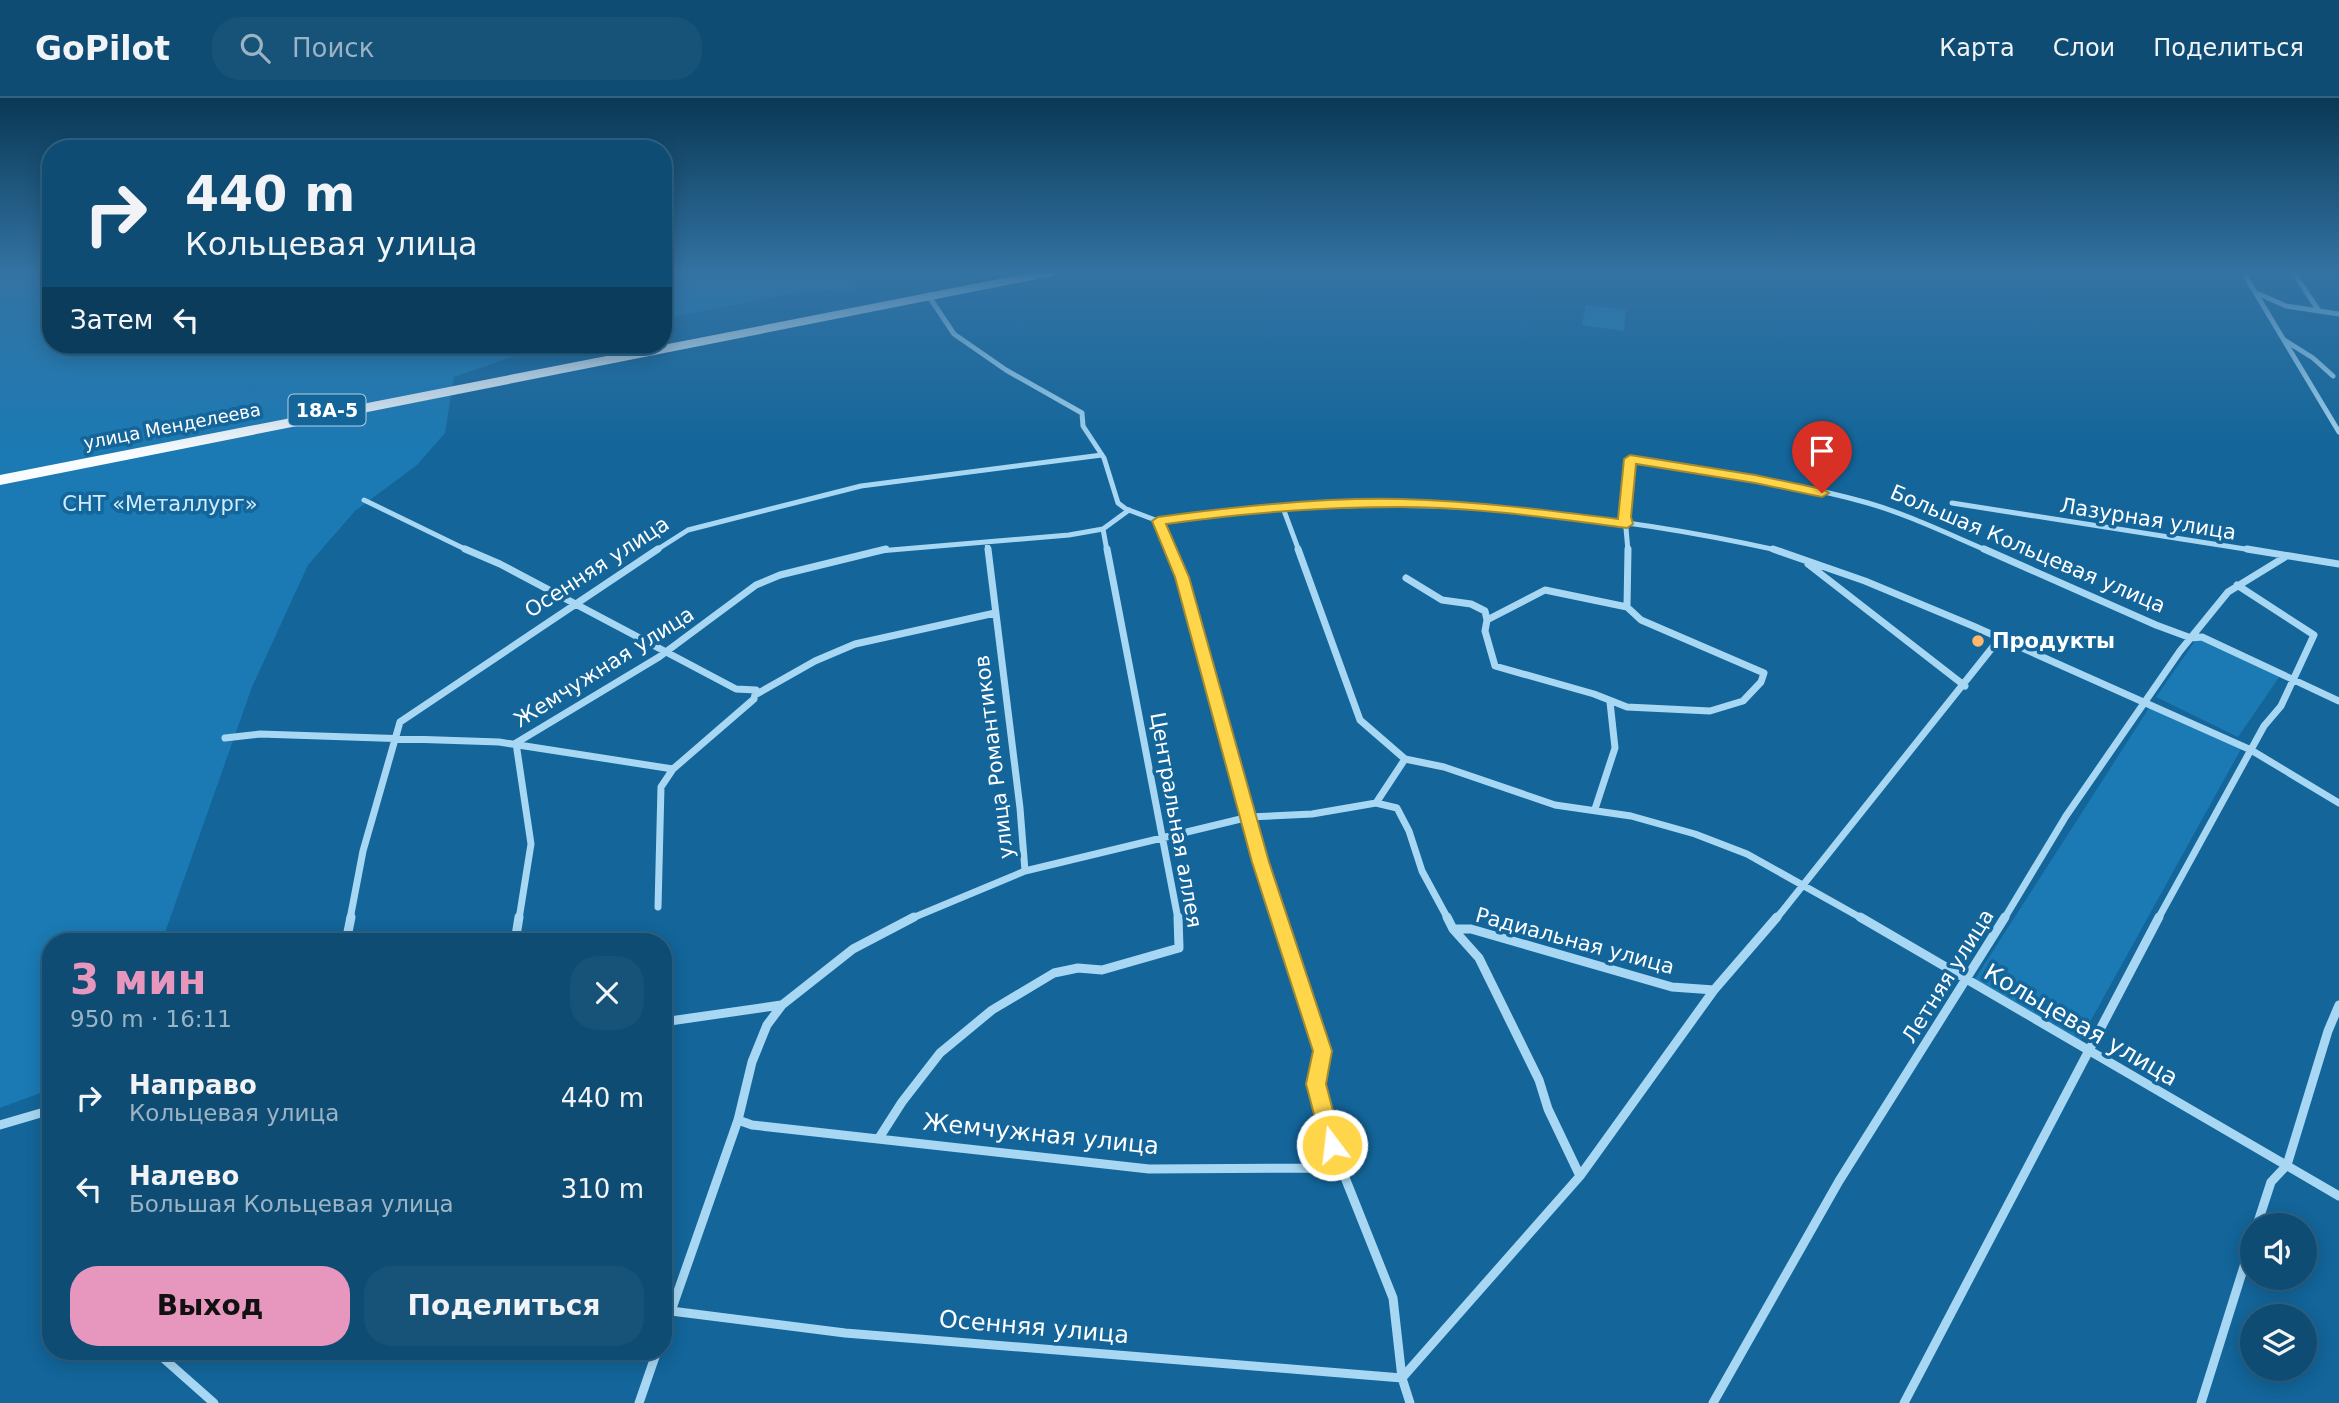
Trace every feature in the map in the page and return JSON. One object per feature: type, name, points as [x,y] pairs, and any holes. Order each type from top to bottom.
[{"type":"highway","points":[[672,341],[715,333]]},
{"type":"highway","name":"улица Менделеева","points":[[672,345],[735,333]]},
{"type":"highway","name":"улица Менделеева","points":[[0,477],[610,354]]},
{"type":"highway","name":"улица Менделеева","points":[[0,477],[627,354]]},
{"type":"street","points":[[953,333],[1006,370],[1082,413],[1083,426],[1102,455],[1118,503],[1158,521],[1235,510],[1399,503],[1508,509],[1684,531],[1780,551],[1865,581],[2000,638],[2251,750],[2339,803]]},
{"type":"street","points":[[2279,333],[2339,432]]},
{"type":"street","points":[[2283,339],[2313,358],[2333,376]]},
{"type":"street","name":"Осенняя улица","points":[[348,933],[363,851],[400,722],[688,530],[861,486],[1102,455]]},
{"type":"street","name":"Большая Кольцевая улица","points":[[1627,524],[1625,517],[1630,459],[1755,479],[1867,503],[1912,517],[2074,590],[2191,638],[2202,637],[2339,701]]},
{"type":"street","points":[[364,500],[447,542],[500,564],[736,689],[756,690],[754,699],[673,769],[661,787],[658,907]]},
{"type":"street","name":"Лазурная улица","points":[[1952,503],[2339,564]]},
{"type":"street","name":"Кольцевая улица","points":[[1283,508],[1360,720],[1405,759],[1444,767],[1555,805],[1595,809],[1695,834],[1747,855],[1805,885],[2339,1196]]},
{"type":"street","points":[[1103,529],[1129,510]]},
{"type":"street","points":[[1158,521],[1182,577],[1249,817],[1322,1051],[1316,1084],[1332,1145],[1394,1298],[1402,1378],[1410,1403]]},
{"type":"street","points":[[1627,524],[1627,607]]},
{"type":"street","name":"Жемчужная улица","points":[[516,933],[531,844],[516,745],[666,652],[756,584],[780,575],[892,548],[1069,535],[1103,529]]},
{"type":"street","name":"Центральная аллея","points":[[879,1138],[902,1101],[940,1053],[992,1010],[1054,973],[1078,968],[1102,970],[1179,948],[1178,916],[1103,529]]},
{"type":"street","name":"улица Романтиков","points":[[782,1005],[853,949],[916,916],[1025,871],[1020,808],[987,541]]},
{"type":"street","name":"Летняя улица","points":[[1713,1403],[1839,1181],[1967,981],[2067,816],[2144,702],[2228,592],[2285,557]]},
{"type":"street","points":[[1803,560],[1965,686]]},
{"type":"street","points":[[1406,578],[1442,600],[1471,604],[1485,611],[1485,631],[1495,666],[1594,694],[1627,707],[1710,711],[1743,701],[1761,682],[1764,673],[1641,620],[1627,607],[1545,590],[1487,620]]},
{"type":"street","points":[[1904,1403],[2087,1050],[2264,726],[2281,706],[2314,635],[2237,585]]},
{"type":"street","points":[[755,695],[837,650],[917,628],[969,621],[995,613]]},
{"type":"street","points":[[1402,1378],[1580,1176],[1714,990],[1805,885],[1965,686],[2000,638]]},
{"type":"street","points":[[1595,809],[1615,748],[1610,702]]},
{"type":"street","points":[[225,738],[260,734],[516,745],[673,769]]},
{"type":"street","points":[[1376,803],[1405,759]]},
{"type":"street","points":[[1025,871],[1249,817],[1312,814],[1376,803],[1397,808],[1409,831],[1422,872],[1453,929]]},
{"type":"street","name":"Радиальная улица","points":[[1453,929],[1471,929],[1672,987],[1714,990]]},
{"type":"street","name":"Радиальная улица","points":[[1453,929],[1479,958],[1539,1080],[1548,1109],[1580,1176]]},
{"type":"street","points":[[672,1021],[782,1005]]},
{"type":"street","points":[[672,1298],[738,1120],[752,1062],[766,1025],[782,1005]]},
{"type":"street","points":[[2261,1213],[2271,1182],[2287,1166],[2328,1031],[2339,1005]]},
{"type":"street","points":[[0,1125],[42,1113]]},
{"type":"street","name":"Жемчужная улица","points":[[738,1120],[752,1125],[1149,1169],[1342,1168]]},
{"type":"street","points":[[2201,1403],[2240,1279]]},
{"type":"street","name":"Осенняя улица","points":[[672,1312],[845,1333],[1402,1378]]},
{"type":"street","points":[[165,1360],[214,1403]]},
{"type":"street","points":[[639,1403],[654,1360]]},
{"type":"green space","name":"СНТ «Металлург»","points":[[0,333],[42,333],[42,354],[521,354],[454,377],[445,433],[417,465],[355,511],[308,565],[252,687],[165,933],[42,933],[42,1092],[0,1108]]},
{"type":"green space","points":[[2200,634],[2282,673],[2238,737],[2156,697]]},
{"type":"green space","points":[[2149,708],[2241,749],[2080,1040],[1975,979]]},
{"type":"place","name":"Продукты","points":[[1978,641]]},
{"type":"route","points":[[1332,1145],[1316,1084],[1322,1051],[1261,862],[1182,577],[1158,521],[1235,510],[1399,503],[1508,509],[1627,524],[1625,517],[1630,459],[1755,479],[1822,493]]}]
